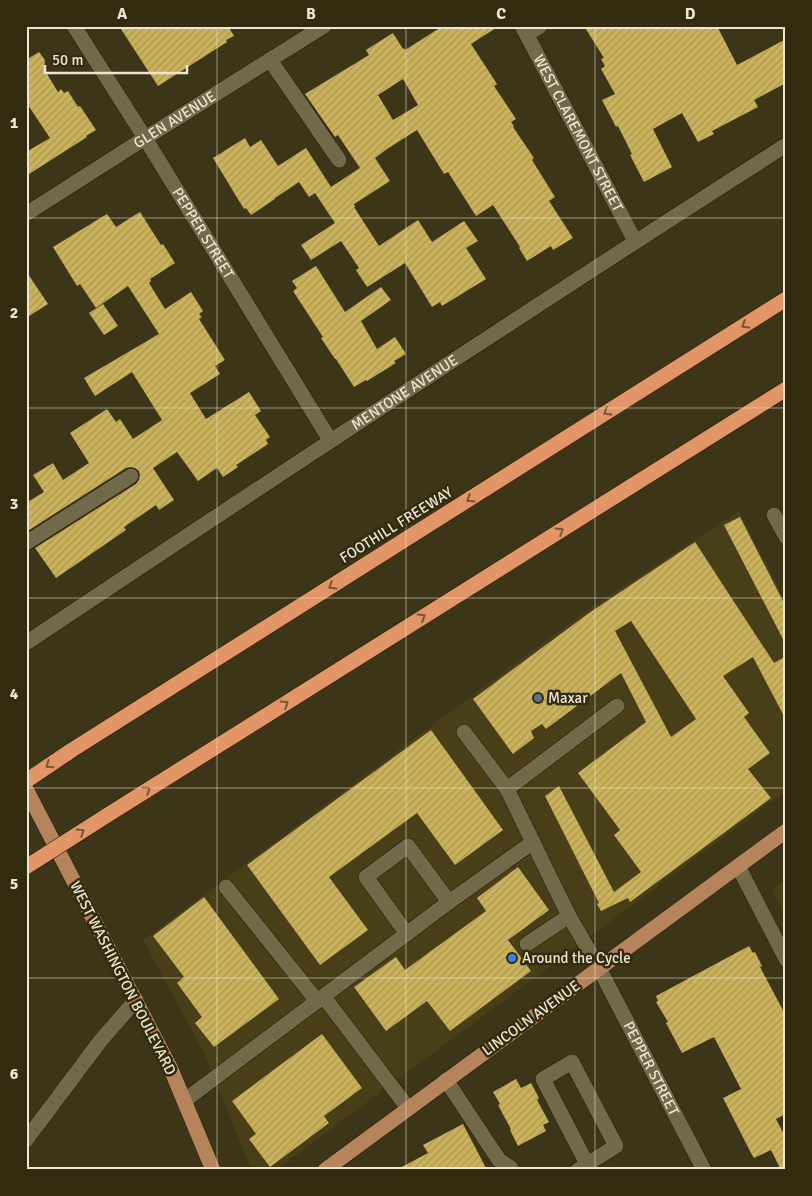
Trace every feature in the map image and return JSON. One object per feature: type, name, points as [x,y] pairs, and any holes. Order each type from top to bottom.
[{"type":"highway","name":"FOOTHILL FREEWAY","points":[[26,781],[72,750],[786,299]]},
{"type":"highway","points":[[26,867],[786,389]]},
{"type":"main road","name":"WEST WASHINGTON BOULEVARD","points":[[26,789],[170,1067],[213,1170]]},
{"type":"main road","name":"LINCOLN AVENUE","points":[[324,1170],[786,831]]},
{"type":"street","name":"PEPPER STREET","points":[[74,26],[330,440]]},
{"type":"street","name":"GLEN AVENUE","points":[[26,214],[324,26]]},
{"type":"street","points":[[525,30],[540,26]]},
{"type":"street","name":"WEST CLAREMONT STREET","points":[[525,30],[635,241]]},
{"type":"street","points":[[270,60],[339,160]]},
{"type":"street","name":"MENTONE AVENUE","points":[[26,643],[330,440],[786,145]]},
{"type":"street","points":[[26,543],[131,476]]},
{"type":"street","points":[[779,515],[786,538]]},
{"type":"street","points":[[507,789],[617,706]]},
{"type":"street","name":"PEPPER STREET","points":[[464,732],[507,789],[569,916],[599,968],[704,1170]]},
{"type":"street","points":[[184,1101],[449,902],[533,842]]},
{"type":"street","points":[[407,934],[366,877],[408,846],[449,902]]},
{"type":"street","points":[[738,866],[786,959]]},
{"type":"street","points":[[226,887],[408,1108]]},
{"type":"street","points":[[527,944],[569,916]]},
{"type":"street","points":[[26,1140],[101,1040],[136,1000]]},
{"type":"street","points":[[572,1062],[616,1146],[583,1167],[543,1079],[572,1062]]},
{"type":"street","points":[[446,1080],[498,1160],[512,1170]]},
{"type":"shaded area","points":[[739,511],[786,602],[786,791],[276,1170],[253,1170],[203,1051],[143,940],[590,608]]},
{"type":"shaded area","points":[[786,880],[786,917],[772,890]]},
{"type":"building","points":[[119,26],[196,26],[198,29],[202,26],[228,26],[234,36],[158,86]]},
{"type":"building","points":[[443,26],[499,26],[471,44],[497,84],[494,86],[516,119],[511,122],[513,127],[534,158],[532,160],[555,197],[549,201],[573,238],[553,250],[551,246],[527,261],[493,205],[476,216],[448,172],[444,174],[417,130],[375,158],[390,181],[354,204],[354,207],[379,246],[418,220],[432,242],[464,221],[478,241],[466,248],[486,279],[442,306],[440,302],[432,307],[405,263],[367,287],[356,270],[359,268],[341,241],[311,260],[301,245],[335,223],[315,193],[309,197],[299,182],[251,215],[246,208],[244,209],[213,158],[245,138],[250,147],[261,140],[278,166],[306,148],[331,187],[360,168],[338,135],[335,137],[305,94],[369,55],[366,50],[393,33],[405,50]],"holes":[[[403,79],[418,105],[393,120],[378,95]]]},
{"type":"building","points":[[584,26],[717,26],[737,65],[786,39],[786,83],[754,100],[758,107],[712,131],[714,134],[698,142],[682,113],[653,129],[672,167],[644,182],[618,126],[616,127],[602,100],[615,94],[601,69],[605,66],[601,59],[604,58]]},
{"type":"building","points":[[39,52],[45,60],[44,69],[58,92],[61,89],[64,93],[68,91],[96,130],[26,176],[26,152],[50,138],[26,102],[26,60]]},
{"type":"building","points":[[140,212],[175,263],[150,279],[149,283],[165,309],[191,292],[203,311],[199,314],[202,317],[199,319],[225,360],[215,366],[220,374],[190,393],[206,419],[249,392],[261,411],[255,415],[270,437],[266,440],[268,444],[236,465],[238,467],[223,477],[217,468],[198,481],[177,452],[153,468],[174,500],[159,510],[156,505],[124,527],[126,530],[56,578],[35,548],[136,484],[140,475],[139,471],[135,468],[126,468],[26,532],[26,503],[44,492],[33,475],[53,463],[63,480],[89,463],[70,433],[107,409],[116,422],[120,419],[133,439],[162,420],[132,372],[95,396],[84,378],[159,334],[128,286],[96,308],[80,284],[77,286],[53,247],[107,214],[116,227]]},
{"type":"building","points":[[316,266],[345,312],[381,287],[391,300],[361,321],[377,349],[395,337],[406,354],[394,361],[396,363],[354,387],[321,338],[323,337],[293,291],[297,288],[292,281]]},
{"type":"building","points":[[26,271],[48,304],[26,318]]},
{"type":"building","points":[[103,304],[118,326],[104,335],[89,313]]},
{"type":"building","points":[[740,517],[786,607],[786,645],[724,525]]},
{"type":"building","points":[[695,542],[774,663],[786,656],[786,720],[753,657],[723,676],[749,713],[744,717],[770,753],[748,769],[771,798],[630,902],[628,898],[601,911],[597,904],[599,903],[545,796],[559,786],[614,892],[641,872],[614,835],[620,830],[578,773],[646,722],[621,673],[546,729],[542,724],[531,731],[534,738],[513,754],[473,699],[589,613]],"holes":[[[631,621],[696,719],[671,737],[615,631]]]},
{"type":"building","points":[[431,730],[503,830],[455,865],[417,813],[329,877],[368,930],[320,965],[247,865]]},
{"type":"building","points":[[518,867],[549,910],[508,940],[531,971],[450,1031],[427,1001],[386,1031],[354,987],[396,957],[405,970],[486,911],[477,898]]},
{"type":"building","points":[[204,897],[279,999],[214,1047],[195,1023],[202,1017],[177,983],[184,977],[153,936]]},
{"type":"building","points":[[749,946],[753,953],[755,952],[762,966],[760,967],[786,1016],[786,1114],[776,1119],[786,1138],[786,1170],[781,1170],[771,1150],[754,1158],[751,1153],[723,1098],[741,1089],[714,1037],[682,1053],[666,1023],[668,1022],[656,1002],[658,1001],[656,996]]},
{"type":"building","points":[[322,1034],[362,1088],[324,1116],[329,1123],[270,1167],[249,1139],[256,1134],[232,1101]]},
{"type":"building","points":[[516,1079],[521,1088],[531,1083],[539,1098],[537,1100],[549,1122],[543,1125],[546,1131],[518,1146],[493,1092]]},
{"type":"building","points":[[463,1124],[487,1170],[396,1170],[428,1153],[423,1145]]},
{"type":"place","name":"Maxar","points":[[538,698]]},
{"type":"place","name":"Around the Cycle","points":[[512,958]]}]
